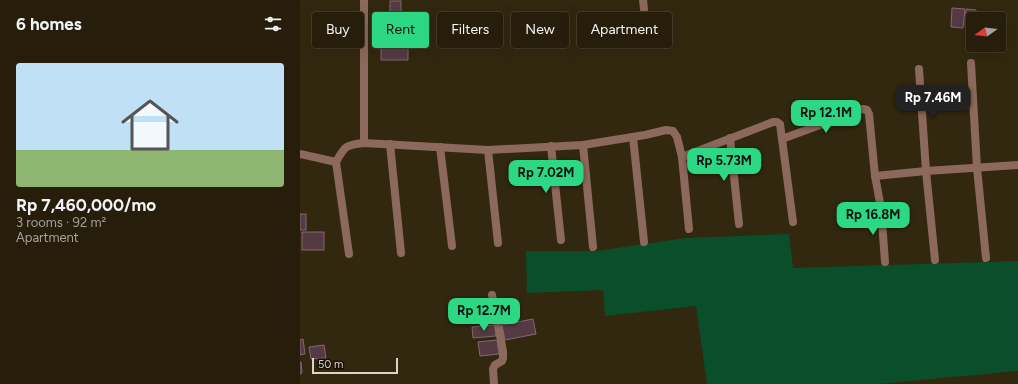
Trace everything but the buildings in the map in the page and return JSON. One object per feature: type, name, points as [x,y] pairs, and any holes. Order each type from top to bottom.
[{"type":"street","points":[[364,0],[364,143]]},
{"type":"street","points":[[643,0],[644,9]]},
{"type":"street","points":[[971,63],[977,168],[986,258]]},
{"type":"street","points":[[919,70],[926,171],[935,260]]},
{"type":"street","points":[[782,139],[863,109],[866,110],[869,114],[875,176],[881,208],[885,262]]},
{"type":"street","points":[[682,157],[773,122],[777,122],[780,124],[793,222]]},
{"type":"street","points":[[349,254],[336,162],[343,149],[352,144],[364,143],[488,150],[583,144],[645,135],[666,130],[673,131],[677,137],[682,157],[689,229]]},
{"type":"street","points":[[633,137],[644,242]]},
{"type":"street","points":[[730,138],[739,224]]},
{"type":"street","points":[[390,144],[401,252]]},
{"type":"street","points":[[583,144],[594,247]]},
{"type":"street","points":[[551,146],[561,240]]},
{"type":"street","points":[[440,147],[452,246]]},
{"type":"street","points":[[488,150],[498,244]]},
{"type":"street","points":[[300,154],[336,162]]},
{"type":"street","points":[[875,176],[1018,165]]},
{"type":"street","points":[[492,294],[503,351],[502,361],[495,365],[493,369],[494,384]]},
{"type":"green space","points":[[789,234],[793,268],[1018,261],[1018,371],[878,384],[707,384],[696,306],[605,316],[603,290],[527,293],[526,251],[596,251],[686,238]]}]
